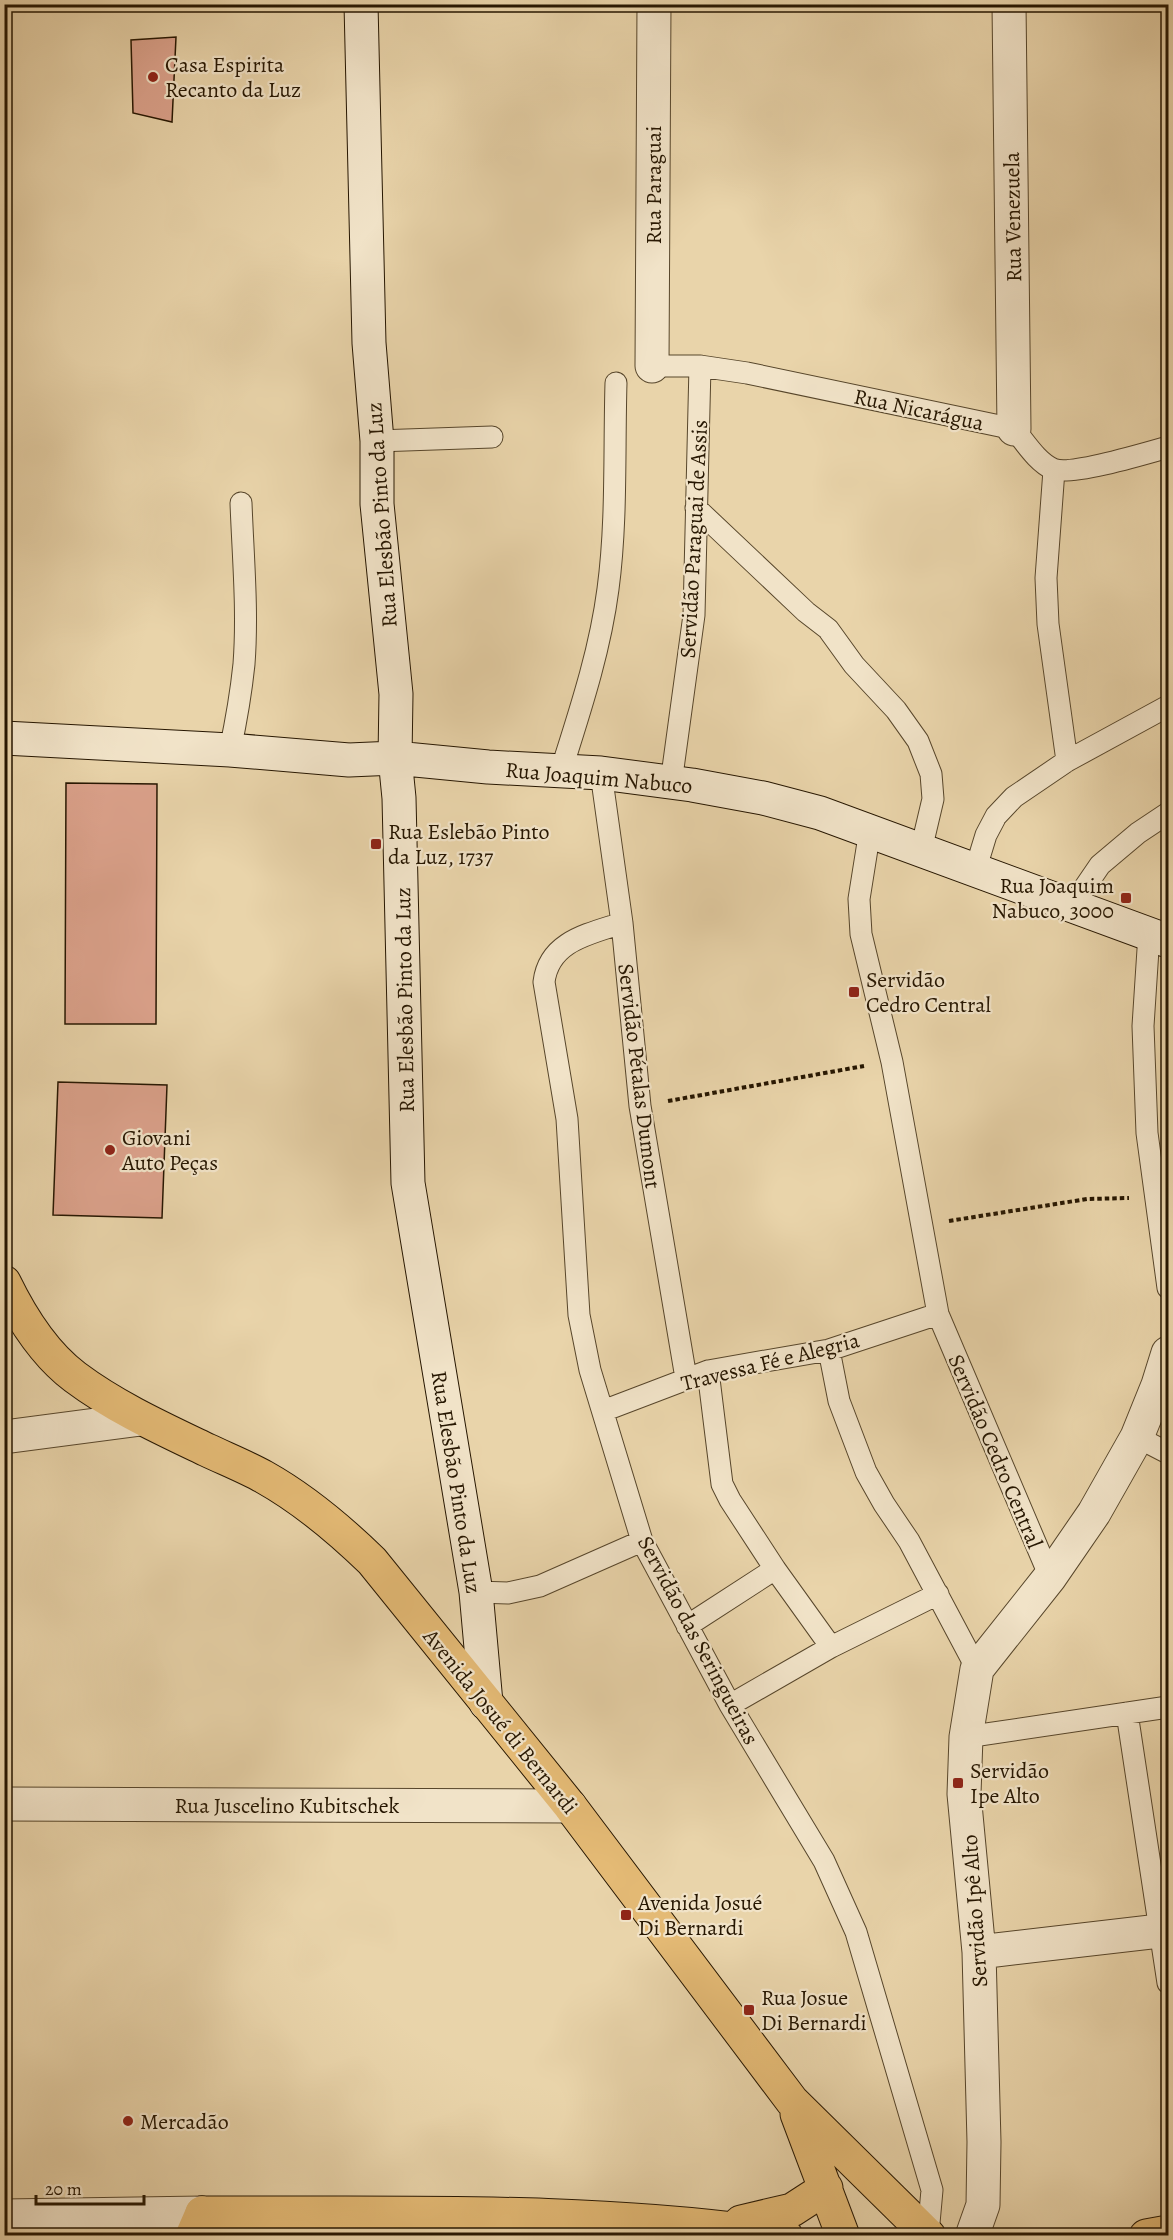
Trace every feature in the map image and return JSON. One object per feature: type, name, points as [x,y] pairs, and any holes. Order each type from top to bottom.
[{"type":"main road","name":"Avenida Josué di Bernardi","points":[[4,1282],[17,1309],[43,1345],[74,1376],[141,1419],[262,1476],[302,1500],[340,1530],[379,1570],[570,1806],[792,2101],[929,2235]]},
{"type":"main road","name":"Avenida Josué di Bernardi","points":[[792,2101],[843,2235]]},
{"type":"main road","points":[[731,2231],[792,2210],[826,2188]]},
{"type":"main road","points":[[197,2224],[559,2216],[786,2235]]},
{"type":"main road","points":[[1146,2235],[1168,2234]]},
{"type":"street","name":"Rua Elesbão Pinto da Luz","points":[[362,4],[369,343],[377,441],[377,504],[396,694],[395,758],[399,798],[408,1183],[476,1592],[486,1703]]},
{"type":"street","name":"Rua Paraguai","points":[[652,366],[654,4]]},
{"type":"street","name":"Rua Venezuela","points":[[1009,4],[1014,429]]},
{"type":"street","name":"Rua Joaquim Nabuco","points":[[4,738],[230,750],[349,760],[395,758],[488,767],[601,773],[763,798],[820,813],[870,830],[975,872],[1159,938]]},
{"type":"street","points":[[976,1669],[1050,1577],[1094,1514],[1137,1437],[1168,1353]]},
{"type":"street","points":[[4,1437],[141,1419]]},
{"type":"street","name":"Servidão Ipê Alto","points":[[972,2235],[983,2205],[984,2142],[979,1952],[964,1794],[966,1737],[976,1669]]},
{"type":"street","name":"Rua Juscelino Kubitschek","points":[[4,1804],[570,1806]]},
{"type":"street","points":[[979,1952],[1165,1930]]},
{"type":"street","points":[[4,2216],[197,2224]]},
{"type":"lane","name":"Rua Nicarágua","points":[[652,366],[700,366],[747,373],[1014,429],[1038,457],[1054,470]]},
{"type":"lane","name":"Servidão Paraguai de Assis","points":[[671,783],[694,615],[700,366]]},
{"type":"lane","points":[[561,771],[599,640],[608,588],[612,532],[616,383]]},
{"type":"lane","points":[[377,441],[492,437]]},
{"type":"lane","points":[[1067,761],[1048,624],[1046,578],[1054,470],[1072,470],[1168,447]]},
{"type":"lane","points":[[230,750],[240,701],[244,663],[246,616],[241,503]]},
{"type":"lane","points":[[696,507],[806,612],[828,629],[854,665],[896,710],[918,741],[931,774],[933,799],[921,850]]},
{"type":"lane","points":[[975,872],[986,835],[996,816],[1014,797],[1067,761],[1168,706]]},
{"type":"lane","name":"Servidão Pétalas Dumont","points":[[601,773],[622,923],[640,1106],[686,1378]]},
{"type":"lane","points":[[1072,906],[1100,865],[1138,833],[1168,813]]},
{"type":"lane","name":"Servidão Cedro Central","points":[[870,830],[859,899],[861,934],[891,1062],[938,1314],[1050,1577]]},
{"type":"lane","name":"Servidão das Seringueiras","points":[[622,923],[581,937],[561,947],[548,964],[544,982],[567,1119],[579,1315],[590,1370],[642,1541],[730,1705],[824,1862],[855,1932],[933,2190],[929,2235]]},
{"type":"lane","points":[[1159,938],[1143,1026],[1144,1086],[1147,1133],[1168,1288]]},
{"type":"lane","name":"Travessa Fé e Alegria","points":[[603,1411],[708,1371],[829,1350],[938,1314]]},
{"type":"lane","points":[[829,1350],[839,1401],[866,1472],[909,1541],[976,1669]]},
{"type":"lane","points":[[708,1371],[722,1484],[775,1569],[831,1647]]},
{"type":"lane","points":[[1137,1437],[1168,1453]]},
{"type":"lane","points":[[476,1592],[508,1593],[540,1586],[642,1541]]},
{"type":"lane","points":[[687,1626],[775,1569]]},
{"type":"lane","points":[[730,1705],[831,1647],[938,1594]]},
{"type":"lane","points":[[966,1737],[1168,1707]]},
{"type":"lane","points":[[1127,1713],[1165,1930],[1168,1983]]},
{"type":"path","points":[[640,1106],[891,1062]]},
{"type":"path","points":[[921,1226],[1087,1199],[1156,1198]]},
{"type":"building","name":"Casa Espirita Recanto da Luz","points":[[176,37],[172,122],[133,113],[131,40]]},
{"type":"building","points":[[66,783],[157,784],[156,1024],[65,1024]]},
{"type":"building","name":"Giovani Auto Peças","points":[[58,1082],[167,1085],[162,1218],[53,1215]]},
{"type":"place","name":"Casa Espirita Recanto da Luz","points":[[153,77]]},
{"type":"place","name":"Rua Eslebão Pinto da Luz, 1737","points":[[376,844]]},
{"type":"place","name":"Rua Joaquim Nabuco, 3000","points":[[1126,898]]},
{"type":"place","name":"Servidão Cedro Central","points":[[854,992]]},
{"type":"place","name":"Giovani Auto Peças","points":[[110,1150]]},
{"type":"place","name":"Servidão Ipe Alto","points":[[958,1783]]},
{"type":"place","name":"Avenida Josué Di Bernardi","points":[[626,1915]]},
{"type":"place","name":"Rua Josue Di Bernardi","points":[[749,2010]]},
{"type":"place","name":"Mercadão","points":[[128,2121]]}]
